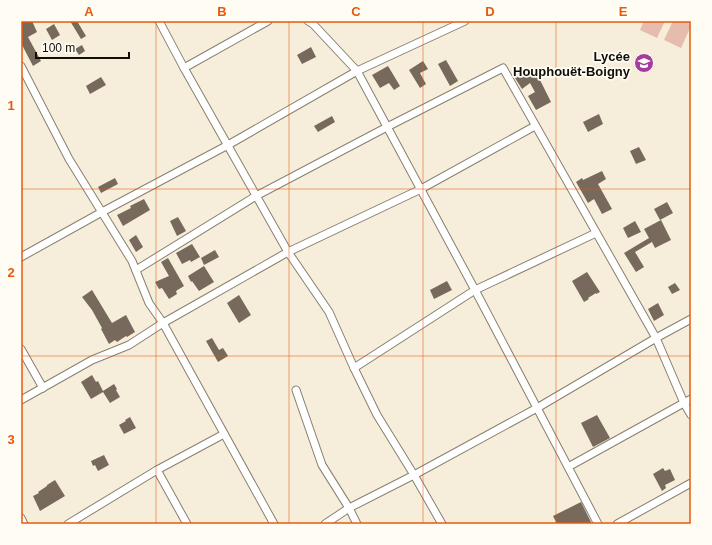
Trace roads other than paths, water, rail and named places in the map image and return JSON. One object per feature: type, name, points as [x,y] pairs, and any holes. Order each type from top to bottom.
[{"type":"street","points":[[159,21],[288,252],[329,312],[377,415],[442,524]]},
{"type":"street","points":[[184,68],[268,21]]},
{"type":"street","points":[[308,21],[313,24],[357,71],[421,188],[598,524]]},
{"type":"street","points":[[21,257],[228,145],[357,71],[465,21]]},
{"type":"street","points":[[21,66],[69,159],[132,261],[149,302],[163,323],[274,524]]},
{"type":"street","points":[[136,270],[256,196],[503,68],[656,338],[688,401],[691,415]]},
{"type":"street","points":[[21,400],[92,360],[129,345],[163,323],[288,252],[421,188],[535,126]]},
{"type":"street","points":[[354,368],[475,290],[596,232]]},
{"type":"street","points":[[325,524],[349,508],[414,475],[537,408],[691,319]]},
{"type":"street","points":[[21,349],[43,388]]},
{"type":"street","points":[[296,390],[322,465],[349,508],[357,524]]},
{"type":"street","points":[[568,466],[688,401]]},
{"type":"street","points":[[68,524],[157,470],[224,434]]},
{"type":"street","points":[[157,470],[187,524]]},
{"type":"street","points":[[617,524],[691,483]]},
{"type":"street","points":[[21,518],[24,524]]},
{"type":"place","name":"Lycée Houphouët-Boigny","points":[[644,63]]}]
